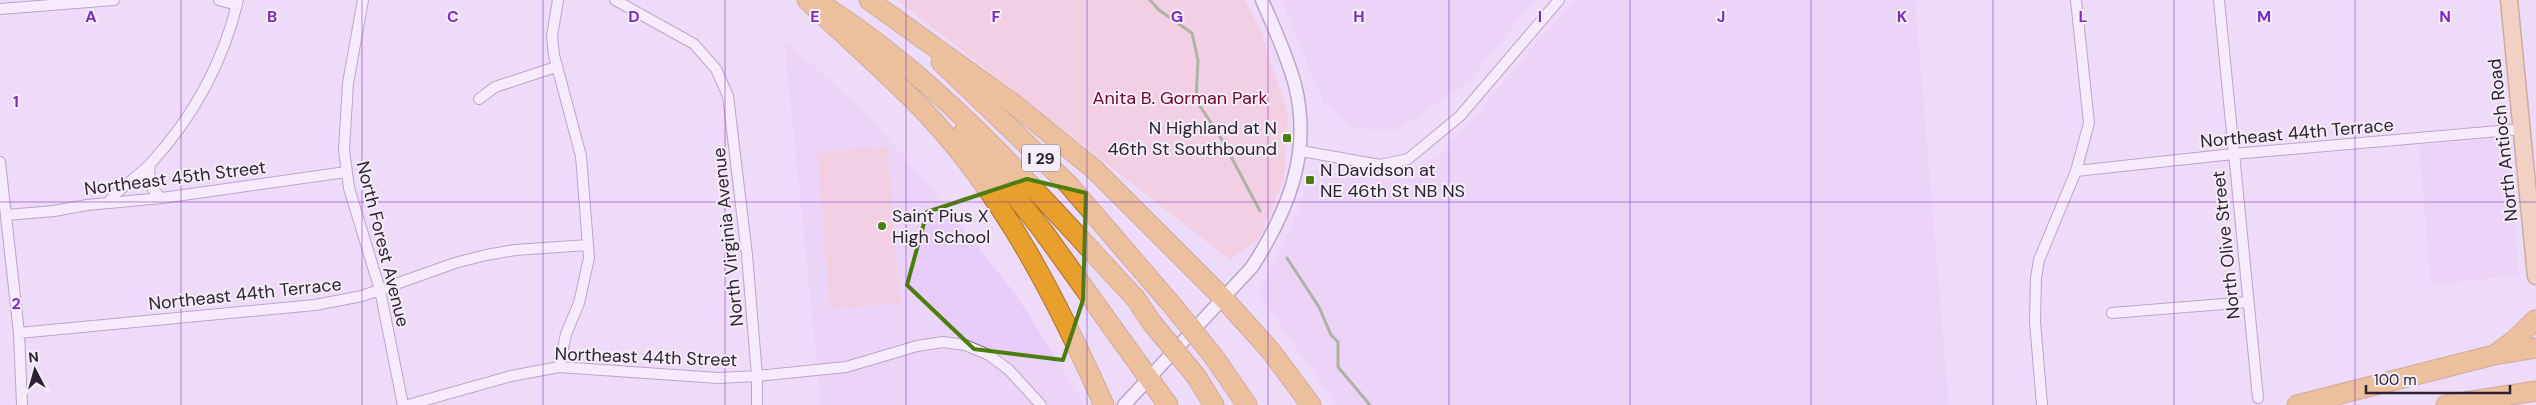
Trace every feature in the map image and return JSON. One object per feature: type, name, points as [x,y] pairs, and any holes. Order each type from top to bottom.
[{"type":"highway","points":[[807,0],[928,116],[963,158],[1018,235],[1049,287],[1073,333],[1101,398]]},
{"type":"highway","name":"I 29","points":[[816,0],[863,30],[938,93],[995,147],[1136,299],[1152,323],[1196,376],[1214,405]]},
{"type":"highway","name":"I 29","points":[[870,0],[899,20],[976,98],[1068,184],[1172,305],[1214,357],[1247,405]]},
{"type":"highway","points":[[899,20],[1011,102],[1094,169],[1224,299],[1270,350],[1311,405]]},
{"type":"highway","points":[[938,93],[957,123],[1042,231],[1168,405]]},
{"type":"highway","points":[[2494,355],[2516,339],[2536,319]]},
{"type":"highway","points":[[2298,405],[2494,355],[2536,348]]},
{"type":"highway","points":[[2446,405],[2536,391]]},
{"type":"main road","name":"North Antioch Road","points":[[2509,0],[2536,267]]},
{"type":"main road","points":[[2536,319],[2536,332]]},
{"type":"street","points":[[0,9],[114,0]]},
{"type":"street","points":[[108,203],[117,190],[150,164],[173,137],[207,84],[229,32],[237,2],[219,0]]},
{"type":"street","name":"North Forest Avenue","points":[[363,0],[348,83],[344,128],[346,172],[380,290],[403,405]]},
{"type":"street","points":[[558,0],[552,36],[556,67],[581,156],[589,258],[579,303],[566,334],[559,367]]},
{"type":"street","name":"North Virginia Avenue","points":[[615,0],[694,44],[716,69],[728,96],[732,111],[747,255],[757,376],[757,405]]},
{"type":"street","points":[[1124,405],[1252,267],[1268,242],[1286,205],[1301,151],[1301,121],[1295,85],[1284,51],[1262,0]]},
{"type":"street","points":[[1301,151],[1380,165],[1408,159],[1460,116],[1559,0]]},
{"type":"street","points":[[2042,405],[2035,322],[2036,278],[2040,260],[2076,171],[2088,130],[2089,116],[2076,0]]},
{"type":"street","name":"North Olive Street","points":[[2219,0],[2258,398]]},
{"type":"street","points":[[479,99],[494,86],[556,67]]},
{"type":"street","name":"Northeast 44th Terrace","points":[[2076,171],[2233,154],[2522,129]]},
{"type":"street","points":[[0,162],[19,333],[22,405]]},
{"type":"street","points":[[150,164],[148,181],[162,198]]},
{"type":"street","name":"Northeast 45th Street","points":[[7,215],[54,212],[108,203],[162,198],[346,172]]},
{"type":"street","name":"Northeast 44th Terrace","points":[[19,333],[315,305],[380,290],[456,263],[486,256],[515,250],[588,245]]},
{"type":"street","points":[[2112,313],[2248,302]]},
{"type":"street","name":"Northeast 44th Street","points":[[408,405],[510,376],[559,367],[718,378],[757,376],[846,367],[926,344],[953,343],[978,349],[1000,362],[1040,405]]},
{"type":"highlighted area","points":[[1027,179],[1086,193],[1083,300],[1063,360],[974,349],[907,285],[927,212]]},
{"type":"shaded area","points":[[1281,0],[1534,0],[1469,81],[1396,131],[1353,128],[1324,104]]},
{"type":"shaded area","points":[[1573,0],[1915,0],[1949,405],[1336,405],[1258,293],[1301,205],[1309,170],[1395,180],[1441,155]]},
{"type":"shaded area","name":"Saint Pius X High School","points":[[784,39],[864,112],[923,178],[1016,295],[1085,405],[821,405]]},
{"type":"shaded area","points":[[2508,137],[2519,275],[2431,285],[2419,145]]},
{"type":"green space","name":"Anita B. Gorman Park","points":[[897,0],[1245,0],[1260,29],[1288,114],[1284,178],[1260,238],[1230,260]]},
{"type":"green space","points":[[888,147],[900,303],[830,309],[817,152]]},
{"type":"waterway","points":[[1150,0],[1159,10],[1192,33],[1198,60],[1196,100],[1221,138],[1260,211]]},
{"type":"waterway","points":[[1287,258],[1319,307],[1331,335],[1338,342],[1338,367],[1370,405]]},
{"type":"place","name":"N Highland at N 46th St Southbound","points":[[1287,138]]},
{"type":"place","name":"N Davidson at NE 46th St NB NS","points":[[1310,180]]},
{"type":"place","name":"Saint Pius X High School","points":[[882,226]]}]
